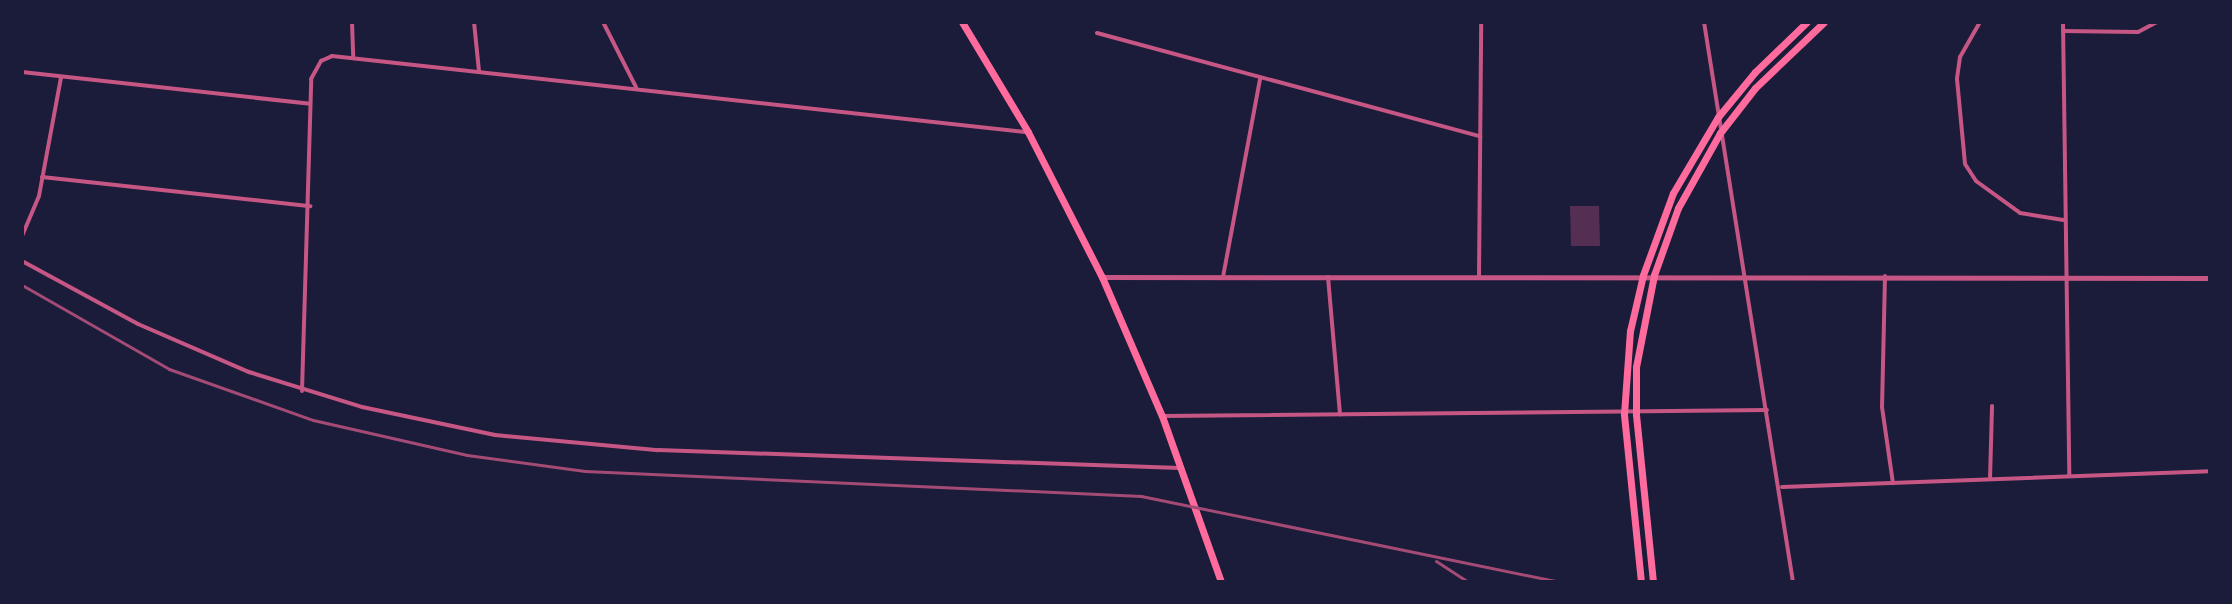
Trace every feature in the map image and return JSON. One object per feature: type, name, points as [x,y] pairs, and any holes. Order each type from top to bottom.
[{"type":"main road","points":[[962,22],[1028,132],[1102,277],[1162,416],[1221,582]]},
{"type":"main road","points":[[1641,582],[1624,414],[1630,331],[1643,275],[1673,193],[1718,117],[1755,72],[1807,22]]},
{"type":"main road","points":[[1653,582],[1636,414],[1638,353],[1654,275],[1678,208],[1720,133],[1755,88],[1824,22]]},
{"type":"street","points":[[352,22],[353,56]]},
{"type":"street","points":[[474,22],[479,71]]},
{"type":"street","points":[[603,22],[636,87]]},
{"type":"street","points":[[1479,276],[1481,22]]},
{"type":"street","points":[[1704,22],[1720,133],[1782,487],[1793,582]]},
{"type":"street","points":[[1980,22],[1960,57],[1957,79],[1965,164],[1976,181],[2020,213],[2063,220]]},
{"type":"street","points":[[2063,22],[2063,220],[2069,476]]},
{"type":"street","points":[[2063,31],[2138,32],[2157,22]]},
{"type":"street","points":[[1097,33],[1480,136]]},
{"type":"street","points":[[302,391],[311,206],[311,79],[321,61],[353,56],[1028,132]]},
{"type":"street","points":[[22,72],[310,104]]},
{"type":"street","points":[[22,236],[32,219],[61,77]]},
{"type":"street","points":[[1223,278],[1260,79]]},
{"type":"street","points":[[42,177],[311,206]]},
{"type":"street","points":[[22,261],[202,354],[302,391],[432,423],[579,445],[1180,468]]},
{"type":"street","points":[[1102,277],[1744,275],[2210,278]]},
{"type":"street","points":[[1885,276],[1882,407],[1893,483]]},
{"type":"street","points":[[1328,277],[1340,414]]},
{"type":"street","points":[[1990,479],[1992,406]]},
{"type":"street","points":[[1162,416],[1636,414],[1767,410]]},
{"type":"street","points":[[1782,487],[2210,471]]},
{"type":"building","points":[[1570,206],[1599,206],[1600,246],[1571,246]]},
{"type":"railway","points":[[22,285],[169,369],[313,420],[467,455],[585,471],[1141,496],[1560,582]]},
{"type":"railway","points":[[1436,561],[1468,582]]}]
